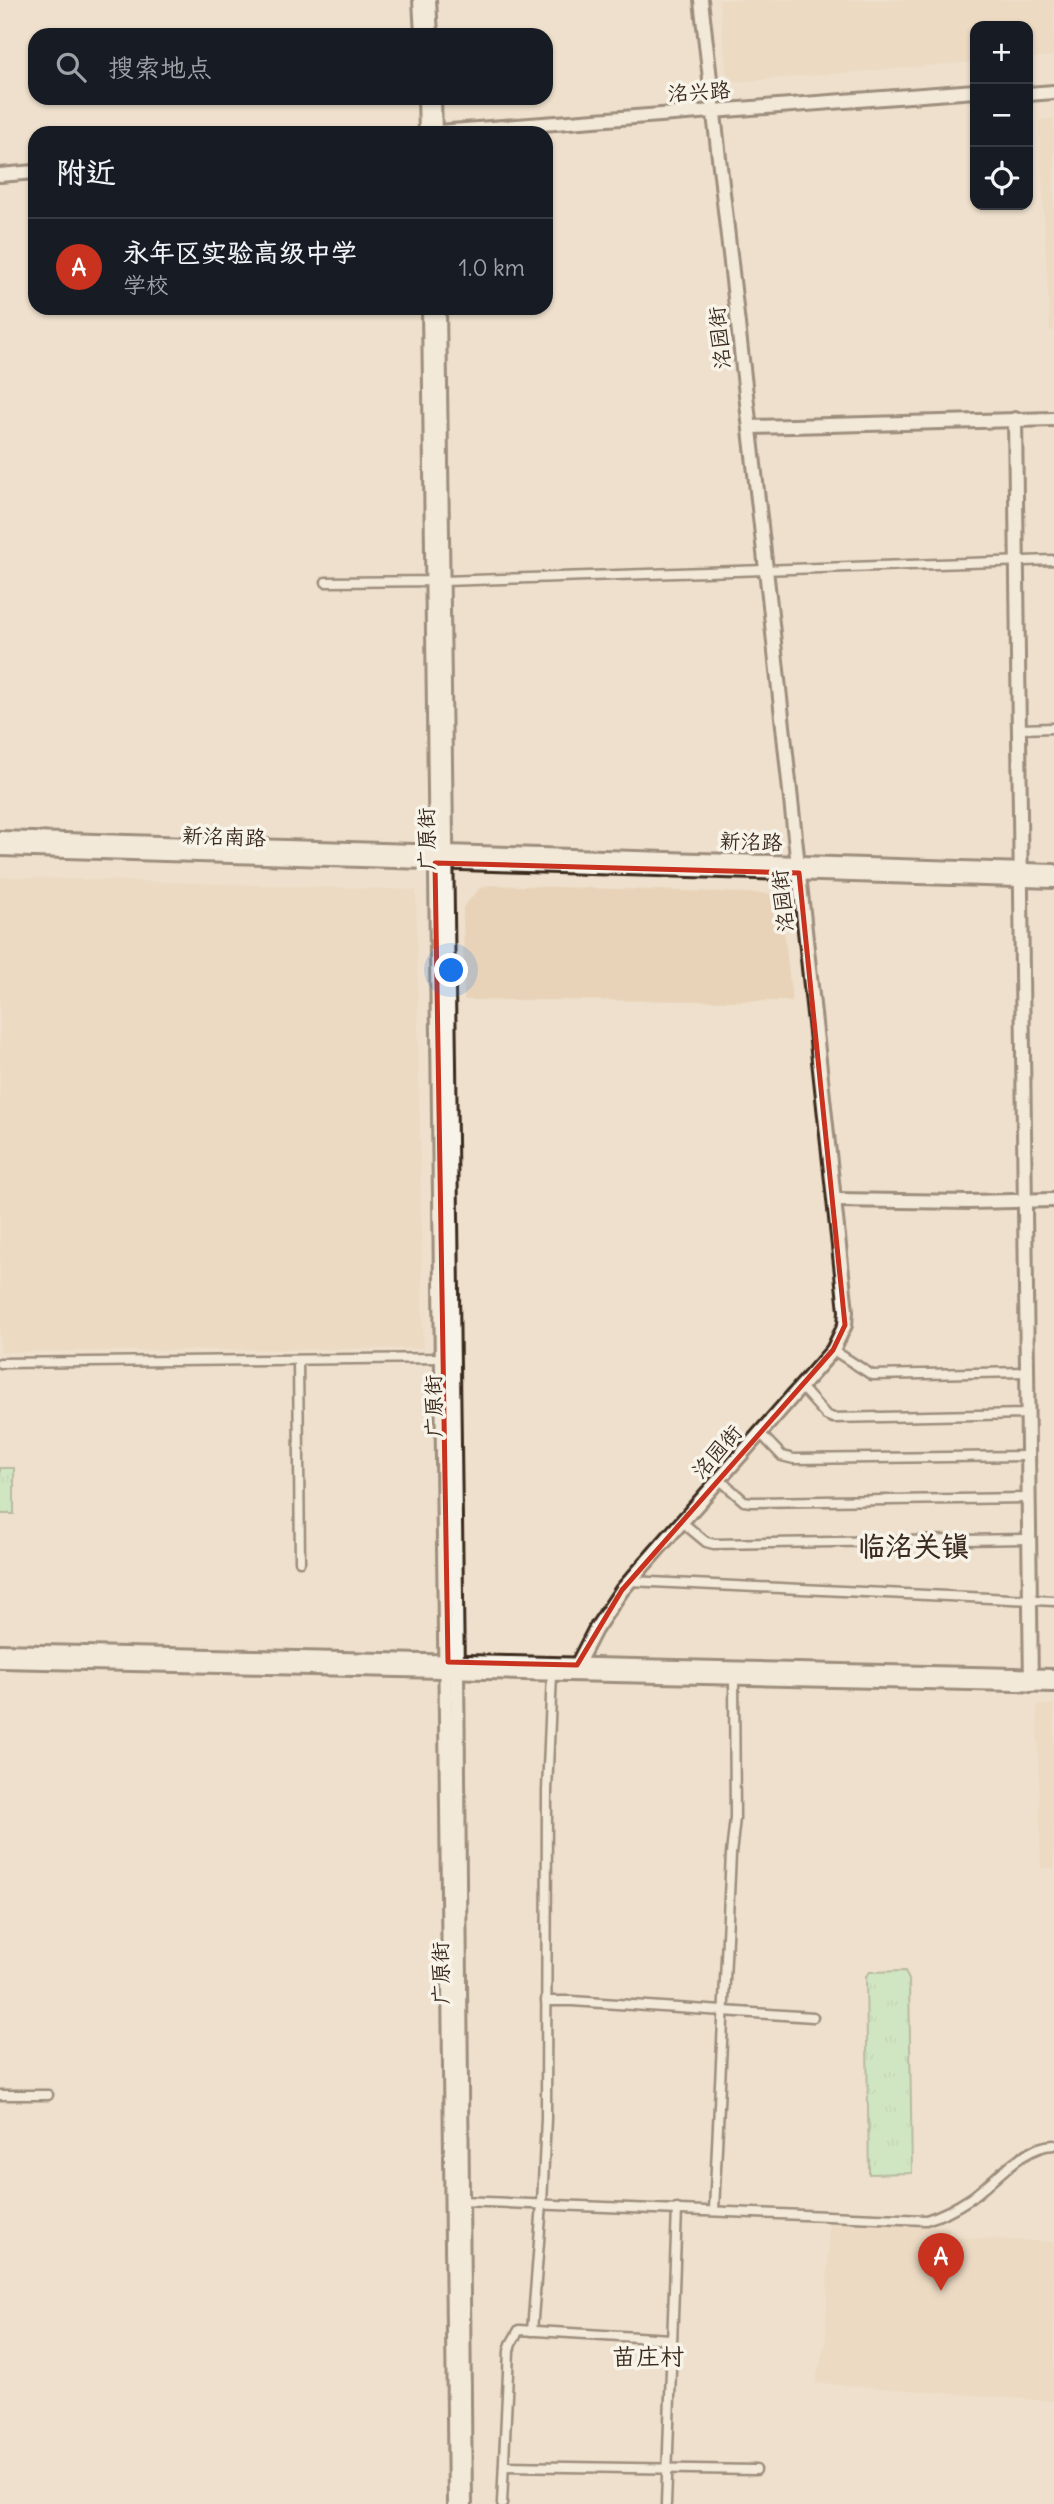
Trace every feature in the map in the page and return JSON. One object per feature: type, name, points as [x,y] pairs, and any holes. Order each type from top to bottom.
[{"type":"street","points":[[420,0],[422,28]]},
{"type":"street","points":[[429,0],[431,28]]},
{"type":"street","name":"洺园街","points":[[577,1665],[595,1630],[630,1581],[833,1350],[845,1325],[846,1311],[835,1200],[799,868],[701,0]]},
{"type":"street","points":[[1033,87],[1054,85]]},
{"type":"street","name":"洺兴路","points":[[553,130],[970,91]]},
{"type":"street","points":[[1033,94],[1054,92]]},
{"type":"street","name":"洺兴路","points":[[538,126],[970,99]]},
{"type":"street","points":[[425,105],[426,126]]},
{"type":"street","points":[[434,105],[435,126]]},
{"type":"street","points":[[0,167],[28,165]]},
{"type":"street","points":[[0,175],[28,173]]},
{"type":"street","name":"广原街","points":[[429,315],[437,581],[452,1666],[457,2202],[455,2504]]},
{"type":"street","name":"广原街","points":[[437,581],[439,315]]},
{"type":"street","points":[[1016,419],[1031,1680]]},
{"type":"street","points":[[750,427],[1054,419]]},
{"type":"street","points":[[326,582],[437,581],[1054,560]]},
{"type":"street","points":[[1019,729],[1054,728]]},
{"type":"street","name":"新洺南路","points":[[0,838],[441,857]]},
{"type":"street","name":"新洺南路","points":[[0,849],[441,857]]},
{"type":"street","name":"广原街","points":[[441,857],[442,1359],[452,1666]]},
{"type":"street","name":"新洺路","points":[[441,857],[1021,875],[1054,881]]},
{"type":"street","name":"新洺路","points":[[1021,875],[1054,871]]},
{"type":"street","points":[[835,1200],[1054,1200]]},
{"type":"street","points":[[833,1350],[872,1375],[1027,1372]]},
{"type":"street","points":[[0,1363],[442,1359]]},
{"type":"street","points":[[298,1360],[300,1561]]},
{"type":"street","points":[[801,1387],[826,1415],[833,1418],[1028,1414]]},
{"type":"street","points":[[760,1433],[782,1456],[794,1459],[1028,1456]]},
{"type":"street","points":[[719,1479],[748,1502],[1029,1498]]},
{"type":"street","points":[[682,1522],[706,1542],[714,1544],[1030,1539]]},
{"type":"street","points":[[630,1581],[1054,1601]]},
{"type":"street","points":[[0,1651],[452,1666],[552,1674],[1031,1680],[1054,1676]]},
{"type":"street","points":[[0,1661],[577,1665],[1031,1680],[1054,1685]]},
{"type":"street","points":[[532,2331],[546,2118],[547,1791],[552,1674]]},
{"type":"street","points":[[715,2210],[735,1818],[734,1678]]},
{"type":"street","points":[[546,2001],[813,2017]]},
{"type":"street","points":[[0,2095],[48,2095]]},
{"type":"street","points":[[457,2202],[926,2220],[952,2211],[1025,2156],[1045,2146],[1054,2145]]},
{"type":"street","name":"广原街","points":[[457,2202],[465,2504]]},
{"type":"street","points":[[666,2504],[677,2209]]},
{"type":"street","points":[[502,2504],[511,2344],[519,2330],[671,2339]]},
{"type":"street","points":[[504,2466],[756,2470]]},
{"type":"highlighted area","points":[[435,863],[799,873],[845,1325],[833,1350],[622,1590],[577,1665],[448,1662]]},
{"type":"shaded area","points":[[719,0],[1054,0],[1054,56],[1033,58],[1033,21],[970,21],[970,62],[734,82],[727,73]]},
{"type":"shaded area","points":[[1054,119],[1054,331],[1050,331],[1039,120]]},
{"type":"shaded area","points":[[0,877],[416,890],[423,1348],[0,1352]]},
{"type":"shaded area","points":[[489,885],[780,894],[792,1001],[464,1000],[463,907],[479,889]]},
{"type":"shaded area","points":[[1037,1705],[1054,1705],[1054,1868],[1041,1868]]},
{"type":"shaded area","points":[[829,2221],[949,2227],[949,2237],[1054,2242],[1054,2401],[815,2383],[826,2340]]},
{"type":"green space","points":[[0,1468],[14,1468],[14,1514],[0,1514]]},
{"type":"green space","points":[[905,1971],[909,1980],[912,2173],[869,2174],[866,1976],[870,1972]]},
{"type":"place","name":"永年区实验高级中学","points":[[941,2291]]},
{"type":"district","name":"临洺关镇","points":[[913,1546]]},
{"type":"district","name":"苗庄村","points":[[648,2357]]}]
